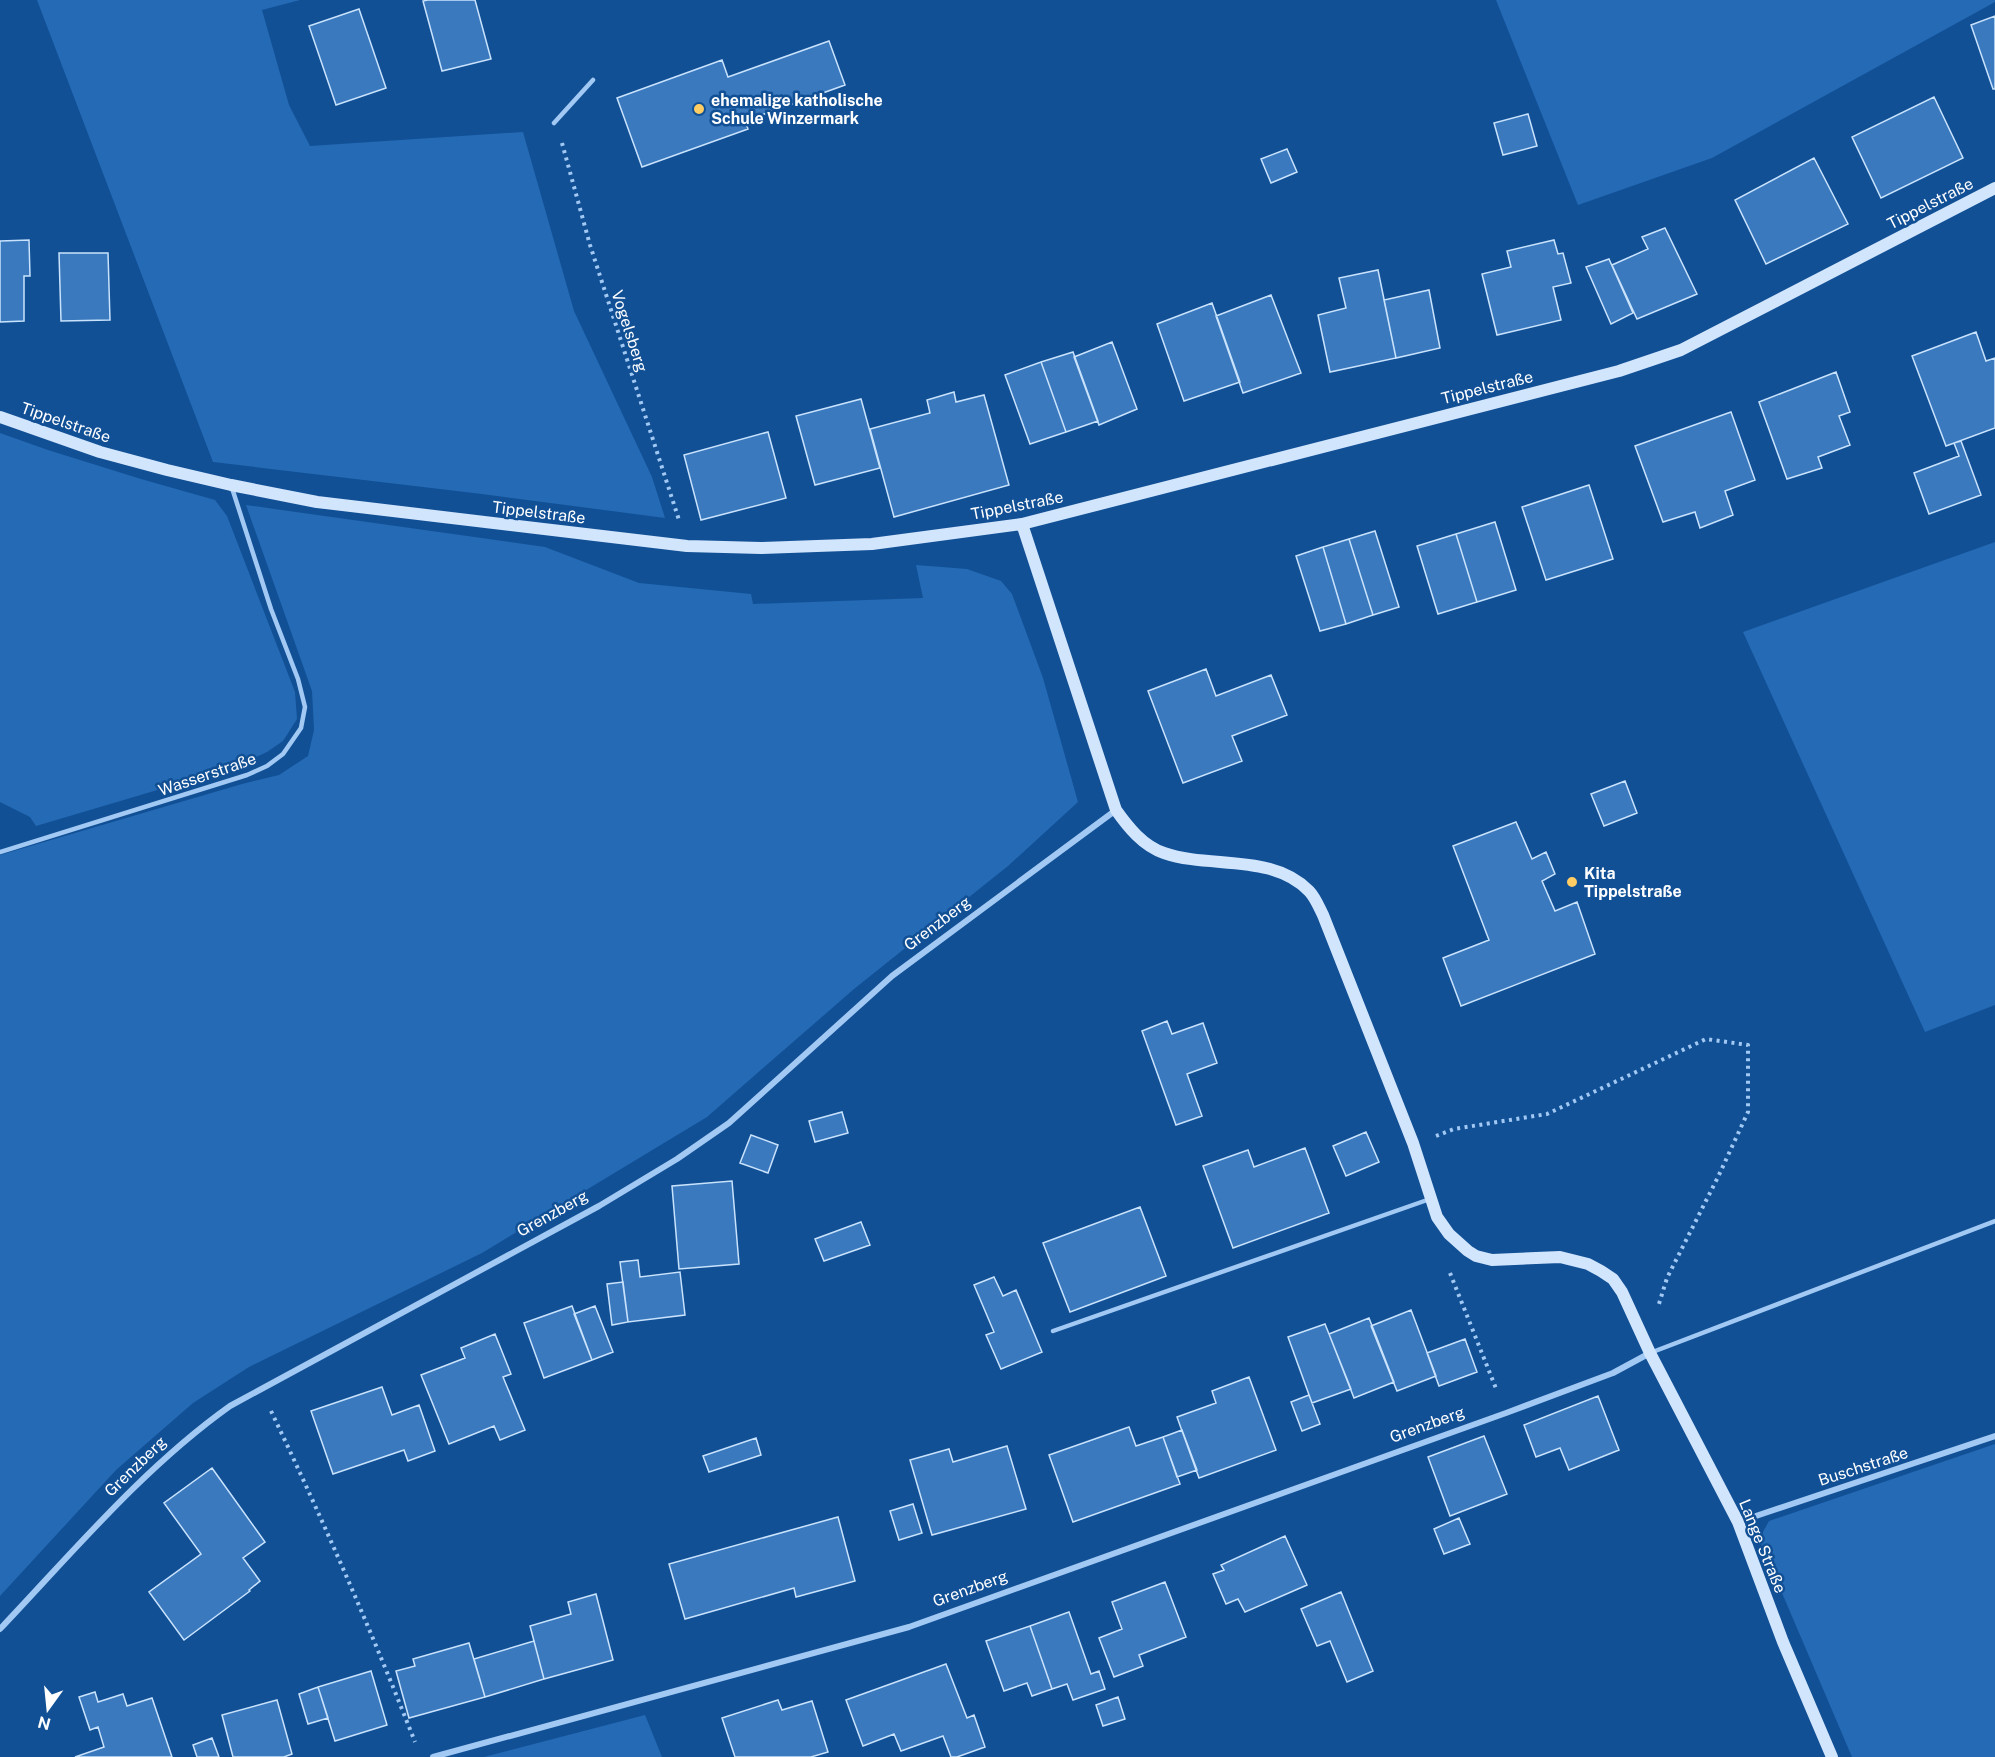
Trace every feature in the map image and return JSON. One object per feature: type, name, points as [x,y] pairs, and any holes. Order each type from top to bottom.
[{"type":"street","name":"Tippelstraße","points":[[0,417],[100,452],[231,485],[317,502],[687,546],[761,548],[872,544],[1022,524],[1618,371],[1681,350],[1995,188]]},
{"type":"street","points":[[1022,524],[1116,810],[1130,830],[1162,852],[1180,857],[1271,869],[1292,876],[1311,892],[1323,915],[1413,1143],[1437,1217],[1449,1234],[1476,1256],[1492,1260],[1560,1257],[1601,1270],[1613,1279],[1622,1292],[1650,1353]]},
{"type":"street","name":"Grenzberg","points":[[0,1629],[148,1473],[201,1426],[260,1389],[599,1206],[677,1159],[729,1123],[892,976],[1116,810]]},
{"type":"street","name":"Grenzberg","points":[[433,1757],[909,1627],[1506,1413],[1613,1373],[1650,1353]]},
{"type":"street","name":"Lange Straße","points":[[1650,1353],[1738,1522],[1783,1642],[1832,1757]]},
{"type":"street","name":"Buschstraße","points":[[1738,1522],[1995,1436]]},
{"type":"lane","points":[[554,123],[593,80]]},
{"type":"lane","name":"Wasserstraße","points":[[0,852],[247,775],[267,766],[284,754],[301,728],[305,707],[298,679],[271,609],[231,485]]},
{"type":"lane","points":[[1053,1331],[1431,1199]]},
{"type":"lane","points":[[1650,1353],[1995,1221]]},
{"type":"path","name":"Vogelsberg","points":[[554,123],[590,245],[687,546]]},
{"type":"path","points":[[1413,1143],[1454,1129],[1547,1114],[1706,1039],[1748,1045],[1748,1112],[1667,1278],[1652,1326],[1644,1338]]},
{"type":"path","points":[[1449,1234],[1446,1263],[1506,1413]]},
{"type":"path","points":[[260,1389],[317,1506],[379,1649],[416,1746]]},
{"type":"shaded area","points":[[37,0],[300,0],[262,10],[289,105],[310,146],[523,132],[574,311],[652,477],[665,518],[213,462]]},
{"type":"shaded area","points":[[1496,0],[1995,0],[1995,2],[1712,158],[1578,205]]},
{"type":"shaded area","points":[[0,433],[141,479],[215,500],[227,516],[295,692],[297,719],[283,741],[267,752],[235,767],[36,826],[30,817],[0,802]]},
{"type":"shaded area","points":[[246,505],[545,547],[639,583],[751,594],[753,604],[923,598],[916,565],[967,569],[1001,581],[1012,594],[1043,678],[1078,802],[1008,866],[854,989],[707,1117],[482,1253],[249,1367],[193,1403],[116,1470],[0,1596],[0,855],[279,775],[308,756],[314,730],[312,691]]},
{"type":"shaded area","points":[[1995,542],[1995,1005],[1925,1032],[1743,632]]},
{"type":"shaded area","points":[[1995,1444],[1995,1757],[1852,1757],[1759,1539],[1769,1521]]},
{"type":"shaded area","points":[[645,1715],[662,1757],[484,1757]]},
{"type":"building","points":[[475,0],[491,59],[442,71],[423,1]]},
{"type":"building","points":[[359,9],[386,88],[336,105],[309,26]]},
{"type":"building","points":[[1995,16],[1995,89],[1993,89],[1971,25]]},
{"type":"building","name":"ehemalige katholische Schule Winzermark","points":[[829,41],[845,85],[745,121],[748,129],[642,167],[617,98],[722,60],[728,77]]},
{"type":"building","points":[[1934,97],[1963,158],[1881,198],[1852,137]]},
{"type":"building","points":[[1528,114],[1537,146],[1503,155],[1494,123]]},
{"type":"building","points":[[1287,149],[1297,172],[1271,183],[1261,159]]},
{"type":"building","points":[[1814,158],[1848,224],[1766,264],[1735,200]]},
{"type":"building","points":[[1665,228],[1697,294],[1637,319],[1612,265],[1648,249],[1642,237]]},
{"type":"building","points":[[29,240],[30,276],[24,276],[24,321],[0,322],[0,241]]},
{"type":"building","points":[[1554,240],[1558,254],[1563,253],[1571,283],[1553,287],[1561,320],[1497,335],[1482,274],[1511,267],[1507,251]]},
{"type":"building","points":[[59,253],[108,253],[110,320],[61,321]]},
{"type":"building","points":[[1609,259],[1633,313],[1611,324],[1586,267]]},
{"type":"building","points":[[1378,270],[1396,358],[1330,372],[1318,315],[1346,308],[1339,278]]},
{"type":"building","points":[[1429,290],[1440,348],[1396,358],[1384,300]]},
{"type":"building","points":[[1271,295],[1301,373],[1243,393],[1216,316]]},
{"type":"building","points":[[1212,303],[1240,382],[1184,401],[1157,324]]},
{"type":"building","points":[[1976,332],[1986,361],[1995,358],[1995,428],[1946,446],[1912,356]]},
{"type":"building","points":[[1112,342],[1137,409],[1099,425],[1074,357]]},
{"type":"building","points":[[1073,352],[1098,421],[1066,432],[1041,362]]},
{"type":"building","points":[[1041,362],[1066,432],[1030,444],[1005,375]]},
{"type":"building","points":[[1836,372],[1850,412],[1839,416],[1850,445],[1818,457],[1822,468],[1787,479],[1759,402]]},
{"type":"building","points":[[954,392],[956,402],[984,395],[1009,485],[894,517],[870,429],[930,413],[927,400]]},
{"type":"building","points":[[861,399],[880,468],[815,485],[796,416]]},
{"type":"building","points":[[1731,412],[1755,480],[1725,491],[1733,515],[1700,528],[1695,512],[1663,522],[1635,446]]},
{"type":"building","points":[[768,432],[786,498],[701,520],[684,455]]},
{"type":"building","points":[[1961,441],[1981,495],[1929,514],[1914,473],[1959,456],[1954,443]]},
{"type":"building","points":[[1589,485],[1613,559],[1546,580],[1522,507]]},
{"type":"building","points":[[1495,522],[1516,590],[1477,602],[1456,534]]},
{"type":"building","points":[[1375,531],[1399,607],[1373,615],[1349,539]]},
{"type":"building","points":[[1456,534],[1477,602],[1438,614],[1417,546]]},
{"type":"building","points":[[1349,539],[1373,615],[1346,624],[1323,547]]},
{"type":"building","points":[[1323,547],[1346,624],[1320,631],[1296,556]]},
{"type":"building","points":[[1206,669],[1216,696],[1271,675],[1287,715],[1232,736],[1242,761],[1183,783],[1148,691]]},
{"type":"building","points":[[1625,781],[1637,813],[1604,826],[1591,794]]},
{"type":"building","points":[[1516,822],[1532,859],[1546,852],[1555,874],[1542,881],[1555,911],[1577,902],[1595,954],[1461,1006],[1443,958],[1489,940],[1453,846]]},
{"type":"building","points":[[1167,1021],[1172,1034],[1203,1023],[1217,1063],[1187,1074],[1202,1116],[1176,1125],[1142,1031]]},
{"type":"building","points":[[842,1112],[848,1133],[815,1142],[809,1121]]},
{"type":"building","points":[[1366,1132],[1379,1162],[1346,1176],[1333,1146]]},
{"type":"building","points":[[751,1135],[778,1145],[768,1173],[740,1163]]},
{"type":"building","points":[[1305,1148],[1329,1213],[1233,1248],[1203,1166],[1248,1150],[1254,1167]]},
{"type":"building","points":[[732,1181],[739,1264],[679,1269],[672,1186]]},
{"type":"building","points":[[1140,1207],[1166,1276],[1070,1312],[1043,1243]]},
{"type":"building","points":[[861,1222],[870,1245],[824,1261],[815,1239]]},
{"type":"building","points":[[638,1260],[640,1277],[680,1272],[685,1315],[628,1322],[620,1262]]},
{"type":"building","points":[[994,1277],[1003,1296],[1016,1290],[1042,1352],[1001,1369],[986,1335],[994,1332],[974,1285]]},
{"type":"building","points":[[623,1282],[628,1322],[612,1325],[607,1284]]},
{"type":"building","points":[[572,1306],[592,1360],[544,1378],[524,1323]]},
{"type":"building","points":[[595,1306],[613,1352],[592,1360],[574,1314]]},
{"type":"building","points":[[1411,1310],[1436,1376],[1397,1391],[1371,1326]]},
{"type":"building","points":[[1369,1318],[1394,1382],[1354,1398],[1329,1334]]},
{"type":"building","points":[[1325,1324],[1351,1389],[1312,1403],[1288,1337]]},
{"type":"building","points":[[495,1334],[511,1374],[503,1377],[525,1430],[500,1440],[494,1426],[449,1444],[421,1375],[465,1358],[461,1348]]},
{"type":"building","points":[[1465,1339],[1477,1372],[1439,1386],[1427,1353]]},
{"type":"building","points":[[1249,1377],[1276,1450],[1199,1478],[1177,1417],[1216,1403],[1212,1391]]},
{"type":"building","points":[[382,1387],[392,1415],[419,1405],[435,1451],[408,1461],[404,1450],[333,1474],[311,1411]]},
{"type":"building","points":[[1309,1395],[1320,1424],[1302,1431],[1291,1402]]},
{"type":"building","points":[[1598,1396],[1619,1450],[1569,1470],[1560,1448],[1536,1457],[1524,1425]]},
{"type":"building","points":[[1129,1427],[1136,1446],[1163,1437],[1180,1484],[1073,1522],[1049,1455]]},
{"type":"building","points":[[1182,1430],[1197,1470],[1177,1477],[1163,1437]]},
{"type":"building","points":[[1484,1436],[1507,1494],[1450,1516],[1428,1457]]},
{"type":"building","points":[[756,1438],[761,1455],[709,1472],[703,1456]]},
{"type":"building","points":[[1007,1446],[1026,1509],[932,1535],[910,1460],[949,1449],[953,1462]]},
{"type":"building","points":[[212,1468],[265,1542],[243,1558],[260,1581],[184,1640],[149,1592],[201,1554],[164,1503]]},
{"type":"building","points":[[913,1504],[922,1533],[899,1540],[890,1511]]},
{"type":"building","points":[[838,1517],[855,1581],[796,1597],[794,1588],[685,1619],[669,1564]]},
{"type":"building","points":[[1459,1518],[1470,1544],[1444,1554],[1434,1529]]},
{"type":"building","points":[[1285,1536],[1307,1585],[1245,1612],[1238,1599],[1226,1604],[1213,1574],[1224,1570],[1221,1565]]},
{"type":"building","points":[[1165,1582],[1186,1637],[1139,1655],[1143,1666],[1114,1677],[1099,1638],[1122,1629],[1112,1602]]},
{"type":"building","points":[[1341,1592],[1373,1671],[1347,1682],[1330,1641],[1317,1646],[1301,1609]]},
{"type":"building","points":[[596,1594],[613,1660],[544,1679],[530,1626],[571,1614],[568,1602]]},
{"type":"building","points":[[1069,1612],[1091,1674],[1099,1671],[1105,1689],[1073,1700],[1067,1684],[1052,1689],[1030,1626]]},
{"type":"building","points":[[1030,1626],[1052,1689],[1032,1696],[1027,1683],[1004,1691],[986,1641]]},
{"type":"building","points":[[534,1641],[544,1679],[485,1697],[474,1659]]},
{"type":"building","points":[[469,1643],[485,1697],[409,1718],[396,1671],[415,1666],[413,1659]]},
{"type":"building","points":[[946,1664],[967,1718],[974,1715],[985,1747],[951,1757],[943,1736],[901,1751],[894,1734],[863,1746],[846,1700]]},
{"type":"building","points":[[371,1671],[387,1725],[335,1741],[318,1687]]},
{"type":"building","points":[[318,1687],[328,1718],[308,1724],[299,1694]]},
{"type":"building","points":[[95,1692],[98,1702],[123,1694],[127,1706],[152,1698],[172,1757],[75,1757],[104,1747],[98,1727],[90,1730],[79,1697]]},
{"type":"building","points":[[1118,1697],[1125,1719],[1103,1726],[1096,1705]]},
{"type":"building","points":[[277,1700],[292,1754],[284,1757],[233,1757],[222,1715]]},
{"type":"building","points":[[778,1700],[782,1710],[812,1701],[828,1752],[811,1757],[735,1757],[722,1718]]},
{"type":"building","points":[[212,1738],[219,1757],[197,1757],[193,1745]]},
{"type":"place","name":"ehemalige katholische Schule Winzermark","points":[[699,109]]},
{"type":"place","name":"Kita Tippelstraße","points":[[1572,882]]}]
